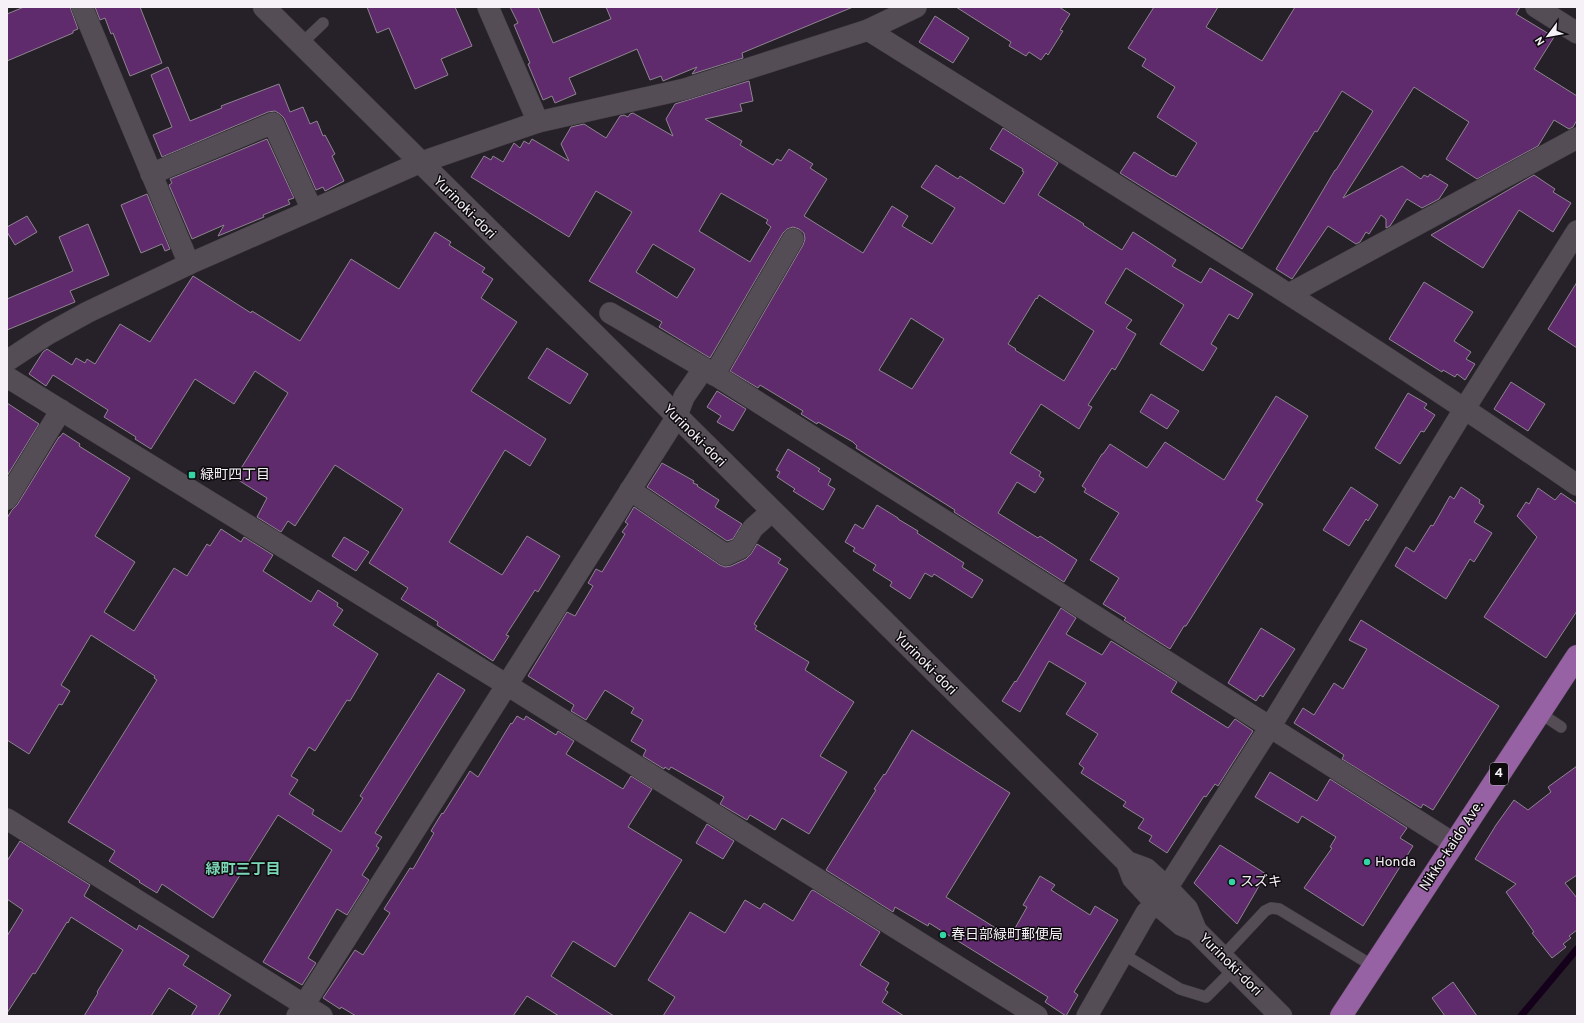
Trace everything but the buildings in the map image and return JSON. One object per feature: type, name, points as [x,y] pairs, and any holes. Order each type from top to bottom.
[{"type":"highway","name":"Nikko-kaido Ave.","points":[[1341,1016],[1453,843],[1540,712],[1575,663]]},
{"type":"street","points":[[82,7],[189,264]]},
{"type":"street","points":[[488,7],[538,122]]},
{"type":"street","points":[[7,361],[48,334],[81,316],[189,264],[419,163],[538,122],[685,89],[868,30],[916,7]]},
{"type":"street","points":[[1536,7],[1577,33]]},
{"type":"street","name":"Yurinoki-dori","points":[[269,9],[301,44],[419,163],[1127,862],[1133,878],[1162,895],[1182,925],[1196,931],[1281,1016]]},
{"type":"street","points":[[868,30],[1289,294],[1465,408],[1577,485]]},
{"type":"street","points":[[151,174],[273,123],[312,210]]},
{"type":"street","points":[[1289,294],[1577,138]]},
{"type":"street","points":[[1087,1016],[1146,913],[1162,895],[1270,727],[1465,408],[1577,231]]},
{"type":"street","points":[[301,1010],[676,418],[684,397],[709,372],[794,239]]},
{"type":"street","points":[[610,313],[709,372],[1453,843]]},
{"type":"street","points":[[7,377],[507,685],[1037,1016]]},
{"type":"street","points":[[7,499],[61,410]]},
{"type":"street","points":[[630,490],[726,555],[741,548],[754,528],[771,512]]},
{"type":"street","points":[[7,819],[301,1010],[322,1016]]},
{"type":"lane","points":[[301,44],[323,23]]},
{"type":"lane","points":[[1540,712],[1561,727]]},
{"type":"lane","points":[[1123,954],[1180,989],[1206,997],[1264,911],[1271,908],[1279,909],[1373,966]]},
{"type":"waterway","points":[[1521,1016],[1577,949]]},
{"type":"place","name":"緑町四丁目","points":[[192,475]]},
{"type":"place","name":"Honda","points":[[1367,862]]},
{"type":"place","name":"スズキ","points":[[1232,882]]},
{"type":"place","name":"春日部緑町郵便局","points":[[943,935]]},
{"type":"district","name":"緑町三丁目","points":[[243,870]]}]
